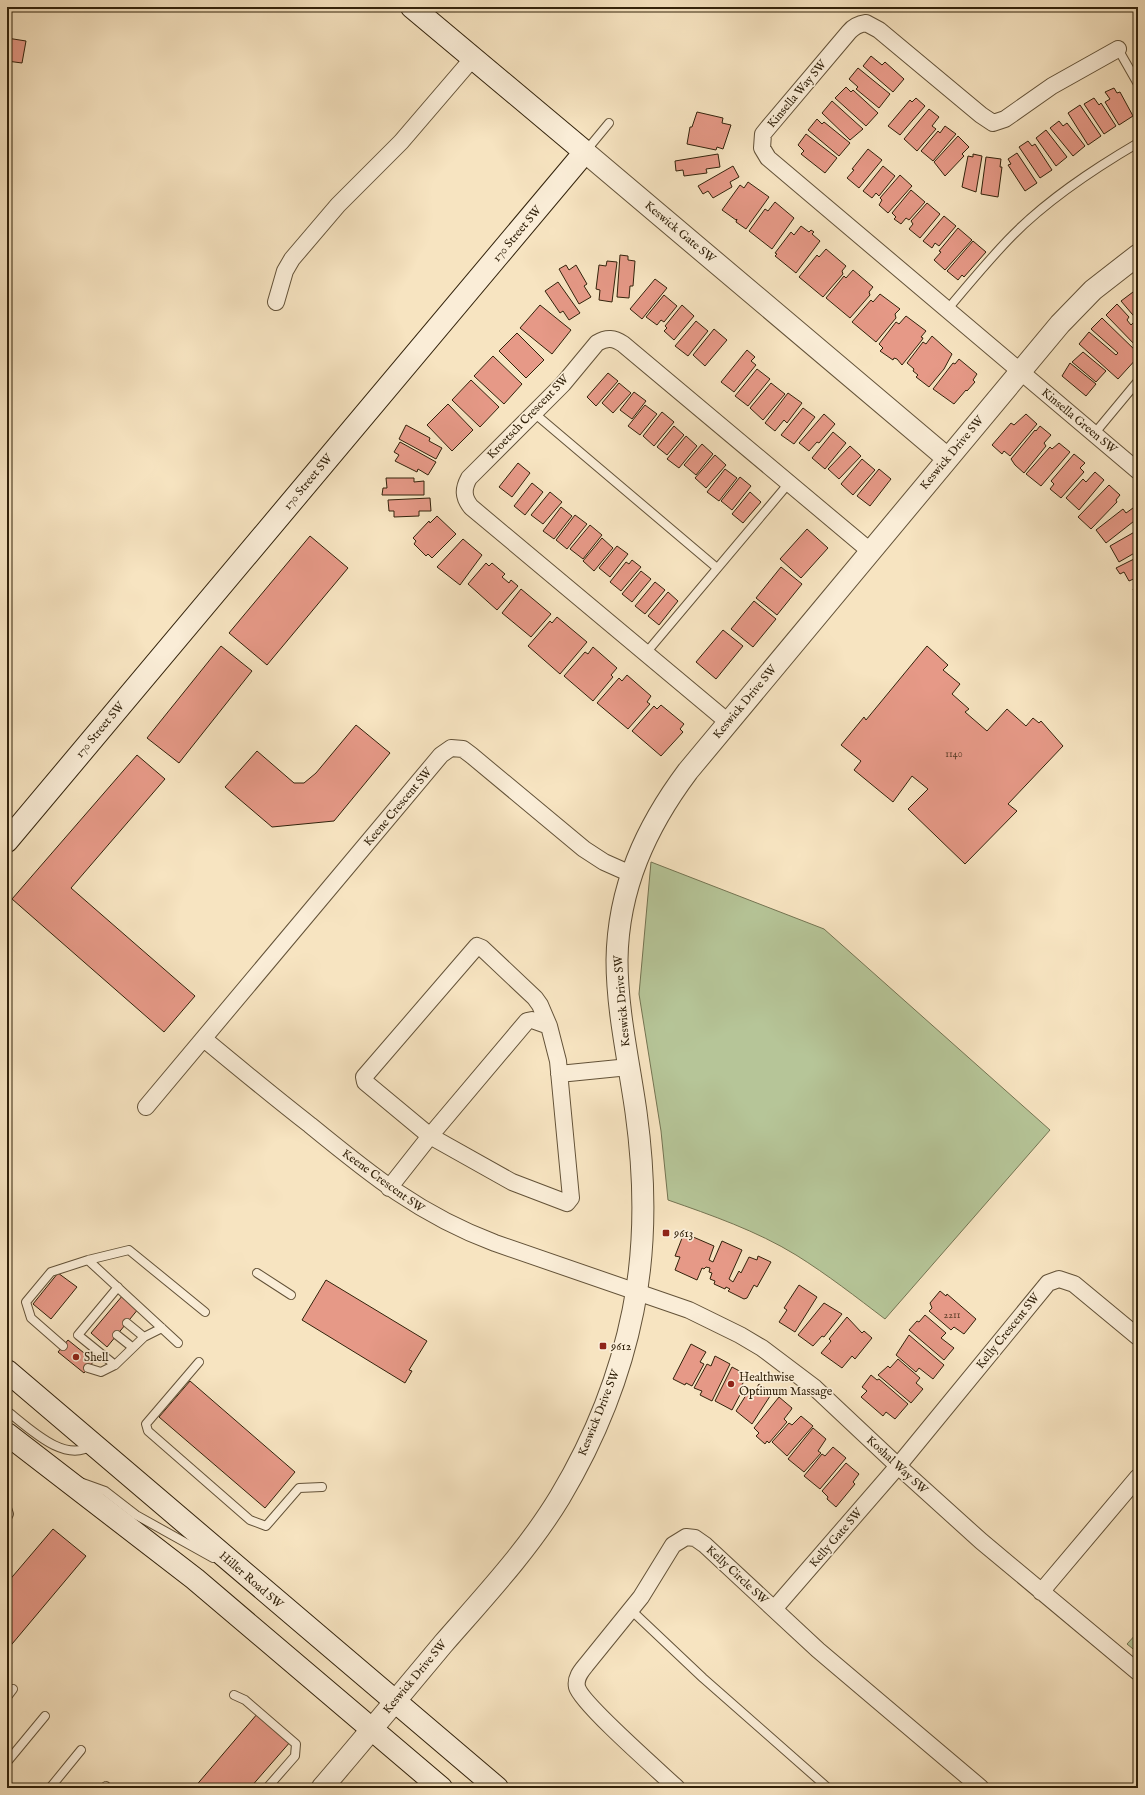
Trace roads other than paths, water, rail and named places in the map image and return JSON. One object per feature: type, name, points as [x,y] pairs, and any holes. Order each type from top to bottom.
[{"type":"main road","name":"Keswick Gate SW","points":[[412,7],[585,152]]},
{"type":"main road","name":"170 Street SW","points":[[7,841],[585,152]]},
{"type":"main road","name":"Hiller Road SW","points":[[7,1371],[94,1443],[246,1575],[497,1788]]},
{"type":"main road","points":[[7,1434],[195,1579],[441,1788]]},
{"type":"street","name":"Kinsella Way SW","points":[[1020,372],[768,158],[762,148],[763,134],[849,32],[860,24],[866,23],[879,30],[981,116],[993,123],[1005,119],[1052,86],[1118,49]]},
{"type":"street","points":[[276,302],[285,271],[292,259],[338,204],[417,125],[473,58]]},
{"type":"street","name":"Keswick Gate SW","points":[[585,152],[947,458]]},
{"type":"street","name":"Keswick Drive SW","points":[[322,1788],[526,1545],[560,1497],[584,1454],[608,1396],[626,1339],[636,1291],[640,1246],[642,1169],[619,990],[617,959],[620,930],[631,874],[641,846],[653,822],[673,791],[728,722],[1020,372],[1078,305],[1108,277],[1138,255]]},
{"type":"street","name":"Kroetsch Crescent SW","points":[[728,722],[466,501],[464,490],[468,478],[563,384],[597,343],[603,339],[616,340],[870,551]]},
{"type":"street","name":"Kinsella Green SW","points":[[1020,372],[1138,472]]},
{"type":"street","name":"Keene Crescent SW","points":[[146,1107],[441,755],[451,748],[463,749],[471,755],[593,855],[631,874]]},
{"type":"street","points":[[477,946],[482,948],[535,998],[540,1005],[549,1026],[558,1061],[559,1074],[571,1198],[567,1203],[512,1182],[430,1136],[365,1082],[364,1077],[477,946]]},
{"type":"street","points":[[389,1188],[430,1136],[527,1021],[532,1020],[549,1026]]},
{"type":"street","name":"Keene Crescent SW","points":[[204,1039],[389,1188],[424,1211],[469,1233],[636,1291]]},
{"type":"street","points":[[559,1074],[629,1067]]},
{"type":"street","name":"Kelly Crescent SW","points":[[898,1466],[1043,1288],[1053,1280],[1066,1279],[1074,1284],[1138,1337]]},
{"type":"street","name":"Koshal Way SW","points":[[636,1291],[689,1310],[740,1335],[762,1348],[815,1388],[981,1541],[1138,1672]]},
{"type":"street","name":"Kelly Gate SW","points":[[774,1609],[898,1466]]},
{"type":"street","points":[[1041,1592],[1138,1477]]},
{"type":"street","name":"Kelly Circle SW","points":[[677,1788],[590,1706],[577,1688],[579,1674],[631,1610],[651,1582],[673,1545],[686,1537],[695,1538],[705,1545],[844,1673],[981,1788]]},
{"type":"lane","points":[[1118,49],[1138,84]]},
{"type":"lane","name":"170 Street SW","points":[[585,152],[609,123]]},
{"type":"lane","points":[[948,310],[1008,240],[1031,219],[1090,172],[1138,143]]},
{"type":"lane","points":[[1094,434],[1138,382]]},
{"type":"lane","points":[[534,413],[717,568]]},
{"type":"lane","points":[[646,654],[789,483]]},
{"type":"lane","points":[[63,1346],[31,1318],[26,1302],[51,1272],[88,1260],[129,1250],[205,1312]]},
{"type":"lane","points":[[88,1260],[178,1343]]},
{"type":"lane","points":[[257,1274],[291,1295]]},
{"type":"lane","points":[[115,1365],[78,1335],[98,1318],[108,1306],[118,1287]]},
{"type":"lane","points":[[127,1322],[144,1337]]},
{"type":"lane","points":[[88,1368],[101,1372],[115,1365],[144,1337],[162,1328]]},
{"type":"lane","points":[[117,1334],[132,1348]]},
{"type":"lane","points":[[199,1362],[146,1424],[148,1431],[250,1520],[266,1526],[299,1488],[322,1487]]},
{"type":"lane","points":[[7,1411],[57,1447],[78,1452],[86,1450],[94,1443]]},
{"type":"lane","points":[[68,1482],[79,1482],[96,1486],[105,1491],[136,1515],[246,1575]]},
{"type":"lane","points":[[7,1508],[9,1514],[7,1518]]},
{"type":"lane","points":[[631,1610],[703,1678],[828,1788]]},
{"type":"lane","points":[[7,1697],[14,1689]]},
{"type":"lane","points":[[234,1696],[245,1700],[296,1744],[295,1756],[267,1788]]},
{"type":"lane","points":[[7,1762],[45,1716]]},
{"type":"lane","points":[[50,1788],[81,1750]]},
{"type":"place","name":"9613","points":[[666,1233]]},
{"type":"place","name":"9612","points":[[603,1346]]},
{"type":"place","name":"Shell","points":[[76,1357]]},
{"type":"place","name":"Healthwise Optimum Massage","points":[[731,1384]]}]
